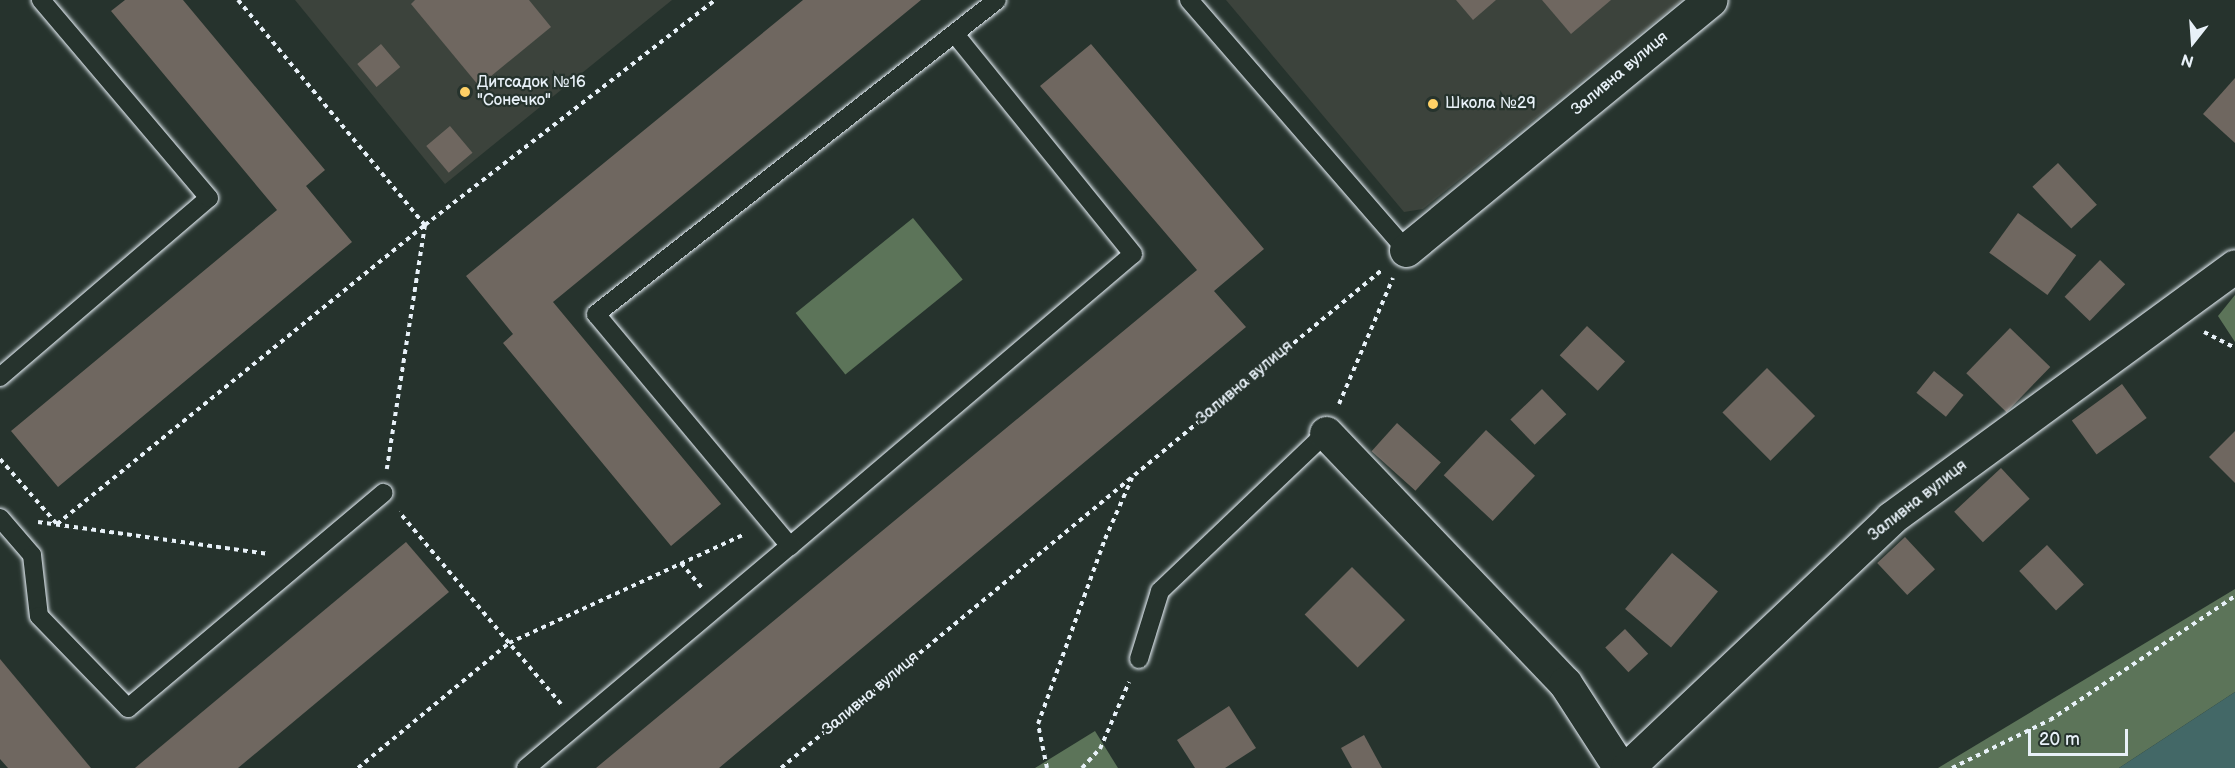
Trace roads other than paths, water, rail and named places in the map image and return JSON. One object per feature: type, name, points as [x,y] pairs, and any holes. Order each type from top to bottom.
[{"type":"street","name":"Заливна вулиця","points":[[1406,250],[1710,0]]},
{"type":"street","name":"Заливна вулиця","points":[[1627,768],[1891,518],[2235,266]]},
{"type":"street","points":[[1326,433],[1565,683],[1620,768]]},
{"type":"lane","points":[[0,377],[209,198],[41,0]]},
{"type":"lane","points":[[790,546],[596,314],[997,0]]},
{"type":"lane","points":[[1189,0],[1406,250]]},
{"type":"lane","points":[[526,768],[1133,254],[955,34]]},
{"type":"lane","points":[[1139,659],[1160,591],[1326,433]]},
{"type":"lane","points":[[0,518],[32,555],[39,616],[128,708],[383,493]]},
{"type":"water","points":[[2235,692],[2235,768],[2119,768]]},
{"type":"place","name":"Дитсадок №16 \"Сонечко\"","points":[[465,92]]},
{"type":"place","name":"Школа №29","points":[[1433,104]]}]
